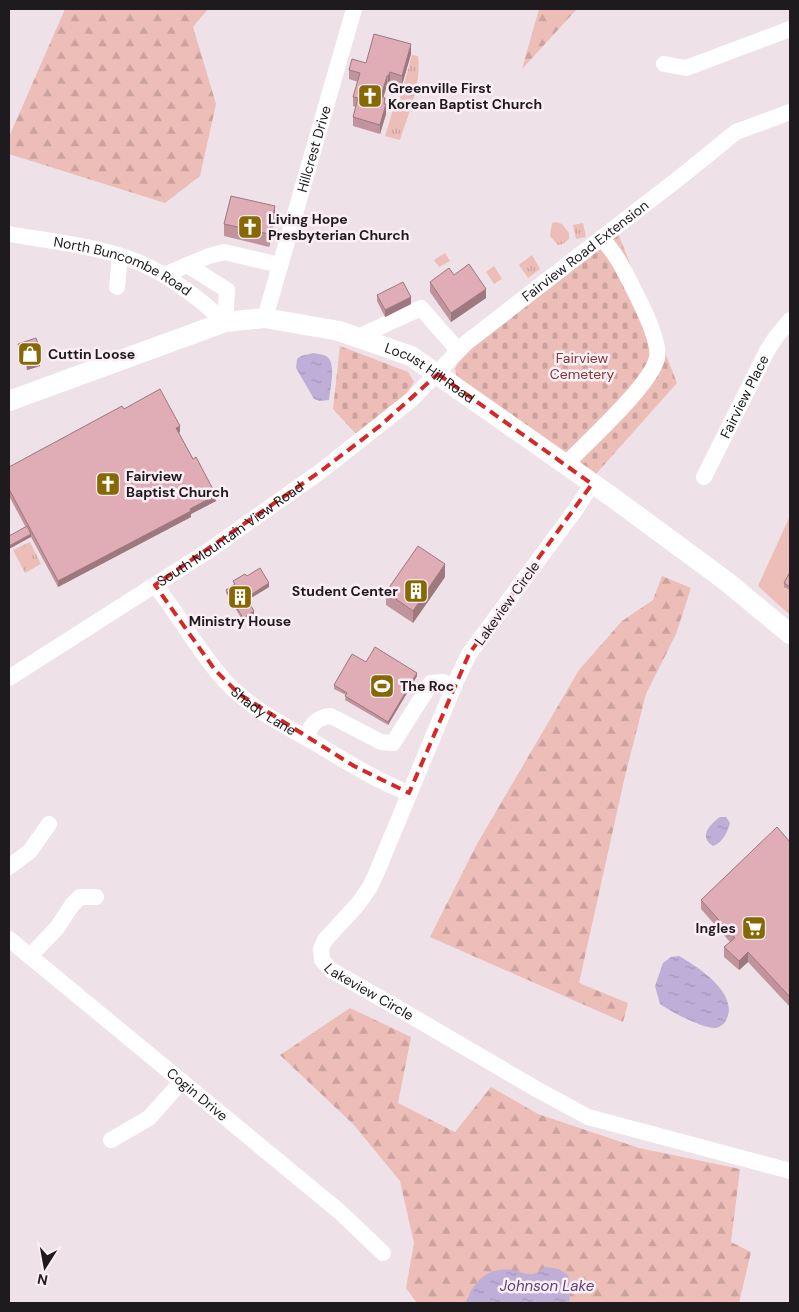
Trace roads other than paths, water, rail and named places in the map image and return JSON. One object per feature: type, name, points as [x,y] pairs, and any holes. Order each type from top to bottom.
[{"type":"main road","name":"Locust Hill Road","points":[[9,401],[225,322],[265,318],[316,326],[358,337],[411,356],[438,374],[612,497],[726,581],[790,634]]},
{"type":"street","name":"Hillcrest Drive","points":[[265,318],[354,9]]},
{"type":"street","points":[[664,64],[686,68],[790,29]]},
{"type":"street","name":"Fairview Road Extension","points":[[438,374],[458,350],[736,132],[790,112]]},
{"type":"street","name":"North Buncombe Road","points":[[9,234],[120,256],[150,267],[198,298],[225,322]]},
{"type":"street","points":[[565,465],[641,387],[657,358],[656,344],[642,306],[622,266],[602,238]]},
{"type":"street","points":[[164,275],[209,256],[224,252],[280,265]]},
{"type":"street","points":[[117,287],[120,256]]},
{"type":"street","points":[[187,265],[227,290],[225,322]]},
{"type":"street","points":[[358,337],[421,308],[458,350]]},
{"type":"street","name":"Fairview Place","points":[[704,477],[766,351],[790,320]]},
{"type":"street","name":"South Mountain View Road","points":[[9,678],[214,546],[321,471],[381,425],[438,374]]},
{"type":"street","name":"Lakeview Circle","points":[[592,484],[576,509],[482,635],[470,654],[454,687],[370,887],[358,904],[326,940],[321,949],[322,960],[326,968],[465,1046],[538,1090],[588,1116],[610,1124],[790,1171]]},
{"type":"street","name":"Shady Lane","points":[[155,585],[215,670],[226,682],[264,713],[380,780],[409,793]]},
{"type":"street","points":[[304,737],[315,720],[331,716],[381,742],[393,743],[431,683],[442,682],[454,687]]},
{"type":"street","points":[[9,867],[30,851],[49,824]]},
{"type":"street","points":[[30,956],[57,928],[72,904],[80,897],[96,897]]},
{"type":"street","name":"Cogin Drive","points":[[9,939],[340,1212],[383,1253]]},
{"type":"street","points":[[111,1140],[149,1118],[182,1081]]},
{"type":"water","points":[[313,353],[326,356],[331,364],[332,376],[329,400],[320,401],[314,399],[296,368],[297,359]]},
{"type":"water","points":[[720,817],[726,817],[730,823],[724,837],[713,846],[706,839],[706,835],[709,827]]},
{"type":"water","points":[[679,956],[696,966],[714,981],[727,999],[729,1009],[727,1018],[720,1027],[711,1028],[696,1023],[660,1004],[655,986],[663,963],[671,957]]},
{"type":"water","name":"Johnson Lake","points":[[546,1267],[559,1269],[568,1275],[571,1290],[569,1303],[466,1303],[477,1282],[489,1273],[503,1269],[532,1274]]},
{"type":"place","name":"Greenville First Korean Baptist Church","points":[[370,96]]},
{"type":"place","name":"Living Hope Presbyterian Church","points":[[250,227]]},
{"type":"place","name":"Cuttin Loose","points":[[30,354]]},
{"type":"place","name":"Fairview Baptist Church","points":[[108,484]]},
{"type":"place","name":"Student Center","points":[[416,591]]},
{"type":"place","name":"Ministry House","points":[[240,597]]},
{"type":"place","name":"The Roc","points":[[382,686]]},
{"type":"place","name":"Ingles","points":[[754,928]]},
{"type":"park label","name":"Fairview Cemetery","points":[[582,366]]}]
